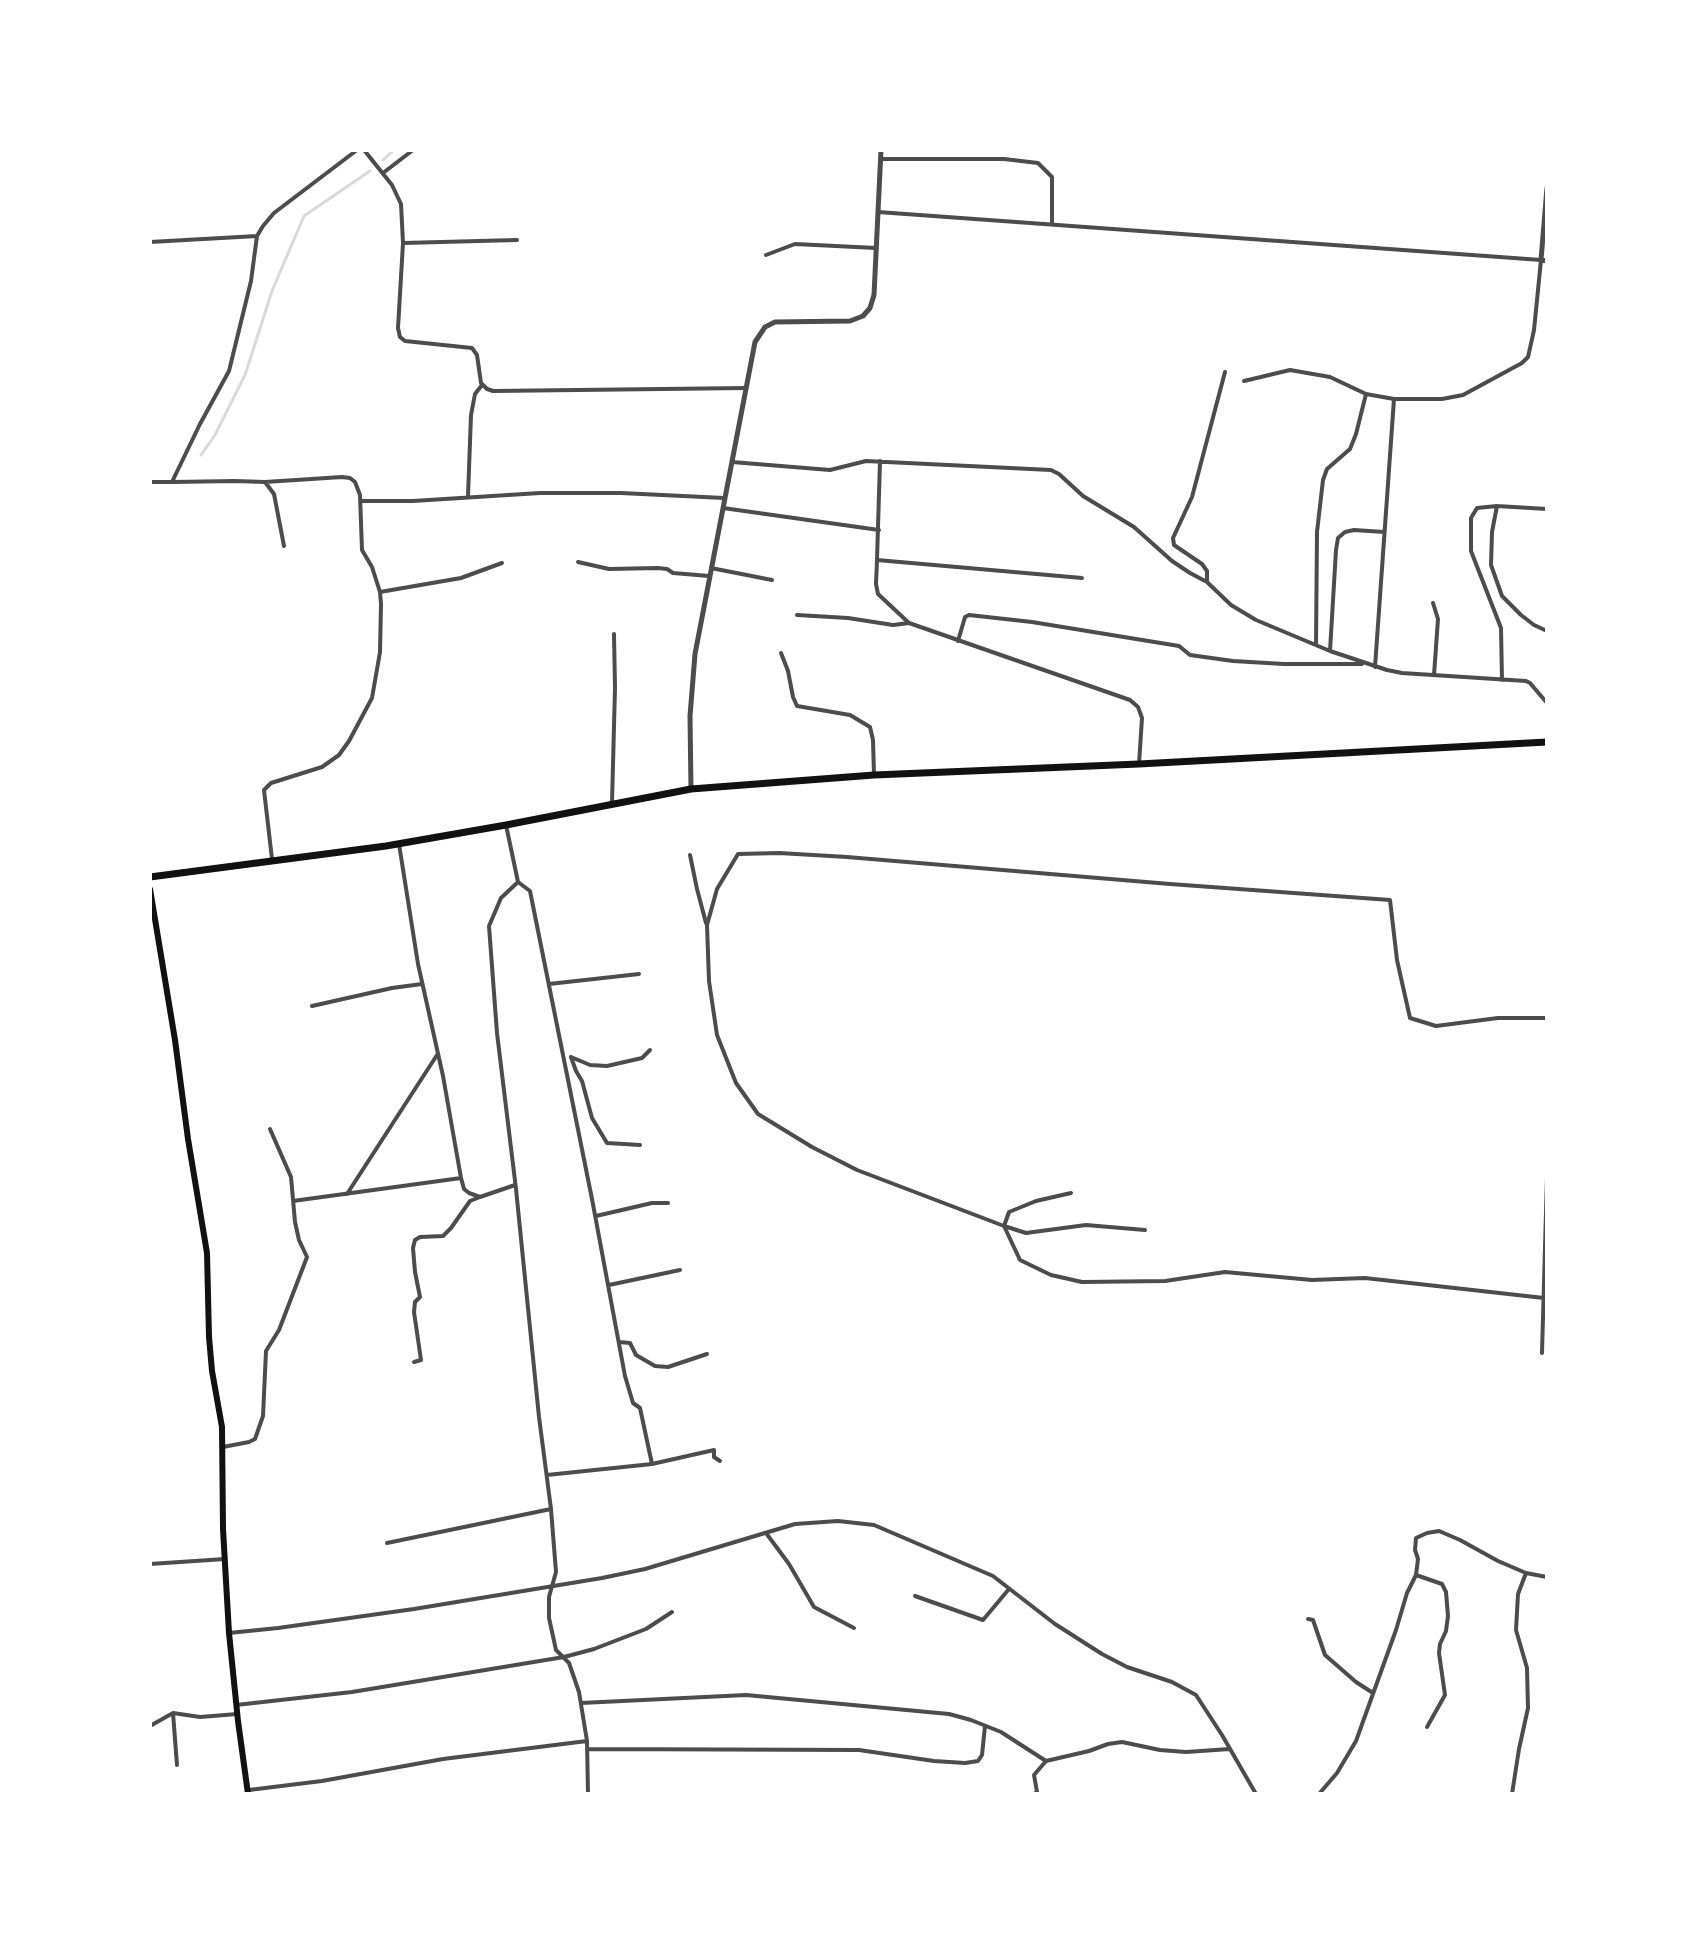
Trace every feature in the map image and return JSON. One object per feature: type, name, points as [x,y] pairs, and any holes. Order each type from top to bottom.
[{"type":"main road","points":[[150,877],[399,844],[691,789],[874,775],[1547,742]]},
{"type":"main road","points":[[150,889],[209,1271],[209,1337],[223,1447],[223,1529],[229,1633],[248,1792]]},
{"type":"street","points":[[172,482],[229,371],[251,281],[257,236],[274,213],[357,150]]},
{"type":"street","points":[[364,150],[397,192],[400,201],[403,243],[398,325],[400,337],[409,343],[472,348],[477,353],[482,385],[497,392],[746,388]]},
{"type":"street","points":[[383,173],[413,150]]},
{"type":"street","points":[[691,789],[690,729],[695,654],[755,342],[767,326],[783,321],[847,321],[864,315],[870,308],[874,299],[881,150]]},
{"type":"street","points":[[881,159],[1004,159],[1038,163],[1052,177],[1052,224]]},
{"type":"street","points":[[1244,381],[1290,370],[1330,377],[1366,394],[1394,399],[1453,398],[1522,363],[1528,357],[1534,330],[1544,260],[1547,188]]},
{"type":"street","points":[[878,212],[1544,260]]},
{"type":"street","points":[[150,242],[257,236]]},
{"type":"street","points":[[403,243],[517,240]]},
{"type":"street","points":[[766,255],[795,244],[876,248]]},
{"type":"street","points":[[1207,582],[1207,571],[1202,564],[1174,545],[1173,538],[1192,497],[1225,372]]},
{"type":"street","points":[[468,497],[471,415],[475,394],[482,385]]},
{"type":"street","points":[[1316,645],[1317,532],[1323,480],[1327,469],[1350,449],[1366,394]]},
{"type":"street","points":[[1375,667],[1394,399]]},
{"type":"street","points":[[732,462],[830,470],[860,462],[880,461],[1055,471],[1083,496],[1134,527],[1172,561],[1207,582],[1231,605],[1256,620],[1375,667],[1402,673],[1530,683],[1547,703]]},
{"type":"street","points":[[880,461],[878,594],[909,623],[1130,700],[1138,707],[1142,718],[1139,764]]},
{"type":"street","points":[[150,482],[265,482],[348,477],[358,487],[362,550],[372,567],[380,592],[380,652],[372,698],[339,755],[322,767],[271,783],[264,790],[272,860]]},
{"type":"street","points":[[265,482],[274,494],[284,546]]},
{"type":"street","points":[[360,501],[540,493],[724,498]]},
{"type":"street","points":[[1497,506],[1491,565],[1502,596],[1521,615],[1547,631]]},
{"type":"street","points":[[723,508],[879,530]]},
{"type":"street","points":[[1502,680],[1501,628],[1475,566],[1471,551],[1471,518],[1477,508],[1547,509]]},
{"type":"street","points":[[1330,651],[1338,538],[1354,530],[1385,532]]},
{"type":"street","points":[[877,560],[1082,578]]},
{"type":"street","points":[[578,562],[609,569],[658,568],[673,573],[709,576]]},
{"type":"street","points":[[380,592],[461,578],[502,563]]},
{"type":"street","points":[[711,568],[772,580]]},
{"type":"street","points":[[1433,603],[1438,619],[1434,675]]},
{"type":"street","points":[[797,615],[893,625],[909,623]]},
{"type":"street","points":[[958,641],[965,617],[969,615],[1179,646],[1192,655],[1233,661],[1366,664]]},
{"type":"street","points":[[612,803],[614,634]]},
{"type":"street","points":[[781,653],[797,706],[850,715],[870,727],[874,775]]},
{"type":"street","points":[[506,825],[518,882],[530,891],[625,1376],[633,1403],[640,1408],[652,1464]]},
{"type":"street","points":[[399,844],[422,984],[443,1076],[461,1178],[464,1189],[480,1197]]},
{"type":"street","points":[[707,925],[717,889],[738,854],[847,857],[1390,900],[1397,960],[1410,1018],[1436,1026],[1498,1018],[1547,1018]]},
{"type":"street","points":[[690,855],[707,925],[709,981],[717,1035],[736,1083],[758,1114],[857,1170],[1026,1233],[1086,1225],[1145,1230]]},
{"type":"street","points":[[518,882],[501,898],[489,926],[497,1033],[551,1509],[556,1572],[549,1597],[549,1618],[556,1650],[564,1657],[574,1675],[581,1703],[587,1741],[588,1794]]},
{"type":"street","points":[[549,984],[639,974]]},
{"type":"street","points":[[312,1006],[422,984]]},
{"type":"street","points":[[563,1051],[590,1065],[607,1066],[642,1058],[650,1050]]},
{"type":"street","points":[[347,1194],[437,1054]]},
{"type":"street","points":[[571,1057],[582,1081],[592,1118],[607,1143],[640,1145]]},
{"type":"street","points":[[223,1447],[255,1439],[263,1416],[266,1351],[279,1330],[307,1257],[299,1240],[291,1177],[270,1129]]},
{"type":"street","points":[[1542,1353],[1547,1177]]},
{"type":"street","points":[[293,1201],[461,1178]]},
{"type":"street","points":[[414,1362],[421,1360],[414,1312],[415,1302],[420,1297],[415,1272],[415,1240],[443,1236],[470,1201],[515,1185]]},
{"type":"street","points":[[1071,1193],[1036,1201],[1009,1212],[1004,1226],[1020,1260],[1051,1275],[1082,1282],[1165,1281],[1225,1272],[1312,1280],[1365,1278],[1544,1298]]},
{"type":"street","points":[[596,1216],[652,1203],[668,1203]]},
{"type":"street","points":[[609,1285],[680,1270]]},
{"type":"street","points":[[619,1342],[630,1343],[636,1355],[655,1366],[668,1367],[707,1354]]},
{"type":"street","points":[[547,1475],[652,1464],[714,1450],[714,1457],[720,1461]]},
{"type":"street","points":[[387,1543],[551,1509]]},
{"type":"street","points":[[229,1633],[414,1609],[645,1569],[795,1524],[838,1521],[874,1525],[993,1576],[1055,1624],[1102,1654],[1196,1695],[1256,1794]]},
{"type":"street","points":[[1319,1794],[1337,1773],[1356,1741],[1416,1575],[1416,1538],[1439,1531],[1526,1573],[1547,1577]]},
{"type":"street","points":[[766,1533],[789,1564],[814,1607],[854,1628]]},
{"type":"street","points":[[150,1564],[225,1559]]},
{"type":"street","points":[[1512,1794],[1528,1708],[1527,1668],[1516,1630],[1518,1594],[1526,1573]]},
{"type":"street","points":[[1416,1575],[1442,1584],[1446,1592],[1448,1616],[1439,1653],[1445,1695],[1427,1727]]},
{"type":"street","points":[[915,1596],[983,1620],[1009,1589]]},
{"type":"street","points":[[236,1705],[352,1692],[564,1657],[646,1629],[672,1612]]},
{"type":"street","points":[[1308,1619],[1313,1620],[1325,1655],[1373,1693]]},
{"type":"street","points":[[581,1703],[746,1695],[949,1714],[1001,1732],[1046,1761]]},
{"type":"street","points":[[173,1713],[177,1765]]},
{"type":"street","points":[[150,1726],[173,1713],[200,1717],[237,1714]]},
{"type":"street","points":[[587,1749],[859,1750],[965,1763],[978,1761],[982,1755],[985,1725]]},
{"type":"street","points":[[248,1792],[443,1759],[587,1741]]},
{"type":"street","points":[[1034,1794],[1037,1792],[1034,1775],[1046,1761],[1108,1744],[1122,1742],[1186,1752],[1230,1749]]},
{"type":"waterway","points":[[383,160],[394,150]]},
{"type":"waterway","points":[[201,455],[215,435],[245,375],[272,291],[304,216],[370,171]]}]
